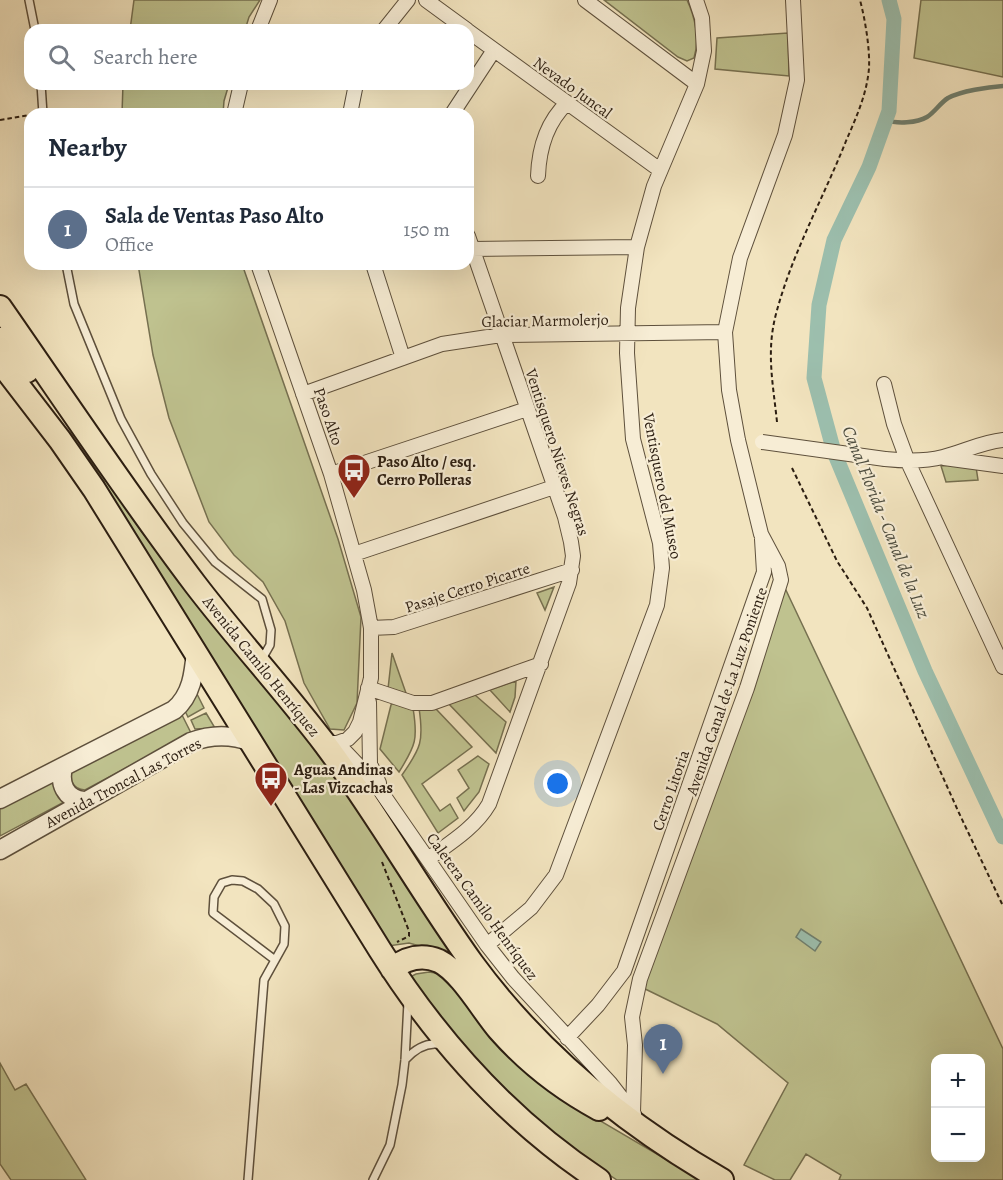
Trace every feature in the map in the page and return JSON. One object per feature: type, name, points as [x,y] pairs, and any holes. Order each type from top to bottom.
[{"type":"main road","name":"Avenida Camilo Henríquez","points":[[0,307],[171,551],[260,664],[330,743],[363,797],[492,990],[546,1048],[580,1080],[632,1117],[654,1139],[722,1180]]},
{"type":"main road","points":[[0,339],[29,374],[73,411]]},
{"type":"main road","points":[[0,362],[78,464],[408,993],[449,1047],[486,1087],[529,1127],[599,1180]]},
{"type":"main road","points":[[392,969],[404,961],[417,957],[445,964],[456,974],[498,1028],[541,1072],[582,1100],[632,1117]]},
{"type":"street","points":[[260,24],[270,0]]},
{"type":"street","points":[[389,24],[408,0]]},
{"type":"street","name":"Nevado Juncal","points":[[426,0],[459,24]]},
{"type":"street","points":[[585,0],[697,84]]},
{"type":"street","name":"Ventisquero del Museo","points":[[487,945],[531,908],[556,875],[657,604],[662,568],[660,543],[633,439],[627,335],[628,308],[637,247],[660,171],[697,84],[704,51],[702,18],[696,0]]},
{"type":"street","name":"Avenida Canal de La Luz Poniente","points":[[632,1117],[635,1045],[632,1017],[639,979],[747,688],[781,580],[778,566],[761,534],[738,440],[729,390],[725,332],[740,258],[784,135],[797,80],[793,0]]},
{"type":"street","name":"Nevado Juncal","points":[[474,35],[660,171]]},
{"type":"street","points":[[474,80],[494,50]]},
{"type":"street","points":[[235,108],[240,90]]},
{"type":"street","points":[[351,108],[355,90]]},
{"type":"street","points":[[456,108],[468,90]]},
{"type":"street","points":[[538,176],[538,161],[547,129],[557,113],[567,103]]},
{"type":"street","points":[[474,242],[637,247]]},
{"type":"street","name":"Ventisquero Nieves Negras","points":[[428,859],[482,816],[499,780],[572,570],[572,542],[555,487],[474,254]]},
{"type":"street","name":"Paso Alto","points":[[260,270],[331,474],[366,598],[371,628],[372,668],[360,722],[348,739],[330,743]]},
{"type":"street","points":[[376,270],[403,358]]},
{"type":"street","name":"Glaciar Marmolerjo","points":[[303,394],[442,344],[501,334],[627,335],[725,332]]},
{"type":"street","points":[[0,374],[26,396]]},
{"type":"street","points":[[884,384],[894,424],[908,462],[1003,667]]},
{"type":"street","points":[[331,474],[527,409]]},
{"type":"street","points":[[738,440],[908,462],[942,457],[1003,440]]},
{"type":"street","points":[[942,457],[1003,465]]},
{"type":"street","points":[[354,554],[555,487]]},
{"type":"street","name":"Cerro Litoria","points":[[567,1038],[598,1005],[624,971],[764,572],[761,534]]},
{"type":"street","name":"Pasaje Cerro Picarte","points":[[371,628],[394,627],[572,570]]},
{"type":"street","points":[[0,799],[180,705],[191,684],[196,651]]},
{"type":"street","points":[[368,688],[413,703],[432,703],[541,664]]},
{"type":"street","name":"Paso Alto","points":[[368,688],[370,764],[386,799]]},
{"type":"street","name":"Avenida Troncal Las Torres","points":[[0,850],[83,801],[191,742],[224,735],[252,742]]},
{"type":"street","name":"Caletera Camilo Henríquez","points":[[330,743],[375,783],[487,945],[513,978],[610,1083],[632,1117]]},
{"type":"street","points":[[63,767],[60,778],[64,791],[75,800],[83,801]]},
{"type":"lane","points":[[29,0],[34,24]]},
{"type":"lane","points":[[41,90],[43,108]]},
{"type":"lane","points":[[67,270],[74,304],[121,419],[151,474],[183,523],[215,562],[262,599],[272,630],[270,645],[260,664]]},
{"type":"lane","points":[[248,1180],[264,980],[284,944],[285,926],[274,904],[258,889],[243,881],[232,880],[222,883],[214,897],[213,913],[275,960]]},
{"type":"lane","points":[[373,1180],[390,1145],[405,1060],[408,993]]},
{"type":"lane","points":[[405,1060],[425,1045],[437,1044],[449,1047]]},
{"type":"path","points":[[777,422],[769,352],[776,315],[789,270],[808,224],[832,177],[864,94],[869,66],[860,0]]},
{"type":"path","points":[[0,120],[24,116]]},
{"type":"path","points":[[792,468],[837,561],[867,608],[1003,906]]},
{"type":"green space","points":[[134,0],[260,0],[247,24],[131,24]]},
{"type":"green space","points":[[604,0],[687,0],[696,28],[697,43],[694,58],[687,61],[678,57]]},
{"type":"green space","points":[[921,0],[1003,0],[1003,77],[914,58]]},
{"type":"green space","points":[[788,33],[789,76],[715,69],[717,38]]},
{"type":"green space","points":[[123,90],[227,90],[223,108],[122,108]]},
{"type":"green space","points":[[139,270],[244,270],[338,539],[361,617],[357,703],[344,730],[330,729],[304,683],[285,621],[263,582],[234,555],[209,522],[169,418],[153,355]]},
{"type":"green space","points":[[75,434],[141,531],[328,763],[502,1013],[445,953],[409,943],[388,946],[159,580]]},
{"type":"green space","points":[[959,464],[976,467],[978,480],[946,482],[941,466]]},
{"type":"green space","points":[[784,586],[1003,1049],[1003,1180],[839,1180],[841,1175],[806,1154],[790,1180],[775,1180],[744,1165],[788,1083],[717,1024],[637,985]]},
{"type":"green space","points":[[554,587],[545,610],[537,593]]},
{"type":"green space","points":[[392,653],[407,696],[388,689]]},
{"type":"green space","points":[[516,681],[515,697],[510,712],[490,690]]},
{"type":"green space","points":[[195,690],[204,708],[188,717],[185,711]]},
{"type":"green space","points":[[475,695],[506,722],[496,753],[448,703]]},
{"type":"green space","points":[[394,702],[413,708],[415,727],[412,748],[399,772],[380,749],[391,705]]},
{"type":"green space","points":[[419,708],[436,709],[472,747],[422,784],[440,811],[450,804],[458,818],[438,833],[402,775],[420,744]]},
{"type":"green space","points":[[181,713],[191,733],[85,790],[77,788],[72,782],[73,767]]},
{"type":"green space","points":[[206,713],[215,728],[195,729],[191,720]]},
{"type":"green space","points":[[478,756],[489,764],[479,792],[464,811],[457,798],[469,788],[458,770]]},
{"type":"green space","points":[[55,778],[68,800],[0,836],[0,806]]},
{"type":"green space","points":[[429,972],[442,974],[563,1099],[701,1180],[617,1180],[538,1123],[469,1056],[408,978]]},
{"type":"green space","points":[[0,1063],[15,1090],[26,1084],[86,1180],[11,1180],[0,1164]]},
{"type":"shaded area","points":[[801,929],[821,942],[815,951],[796,937]]},
{"type":"waterway","name":"Canal Florida - Canal de la Luz","points":[[889,0],[894,19],[889,111],[869,167],[834,240],[819,305],[814,378],[834,452],[925,671],[1003,837]]},
{"type":"waterway","points":[[886,120],[918,121],[933,113],[945,100],[953,96],[1003,86]]},
{"type":"place","name":"Paso Alto / esq. Cerro Polleras","points":[[354,499]]},
{"type":"place","name":"Aguas Andinas - Las Vizcachas","points":[[271,807]]},
{"type":"place","name":"Sala de Ventas Paso Alto","points":[[663,1074]]}]
